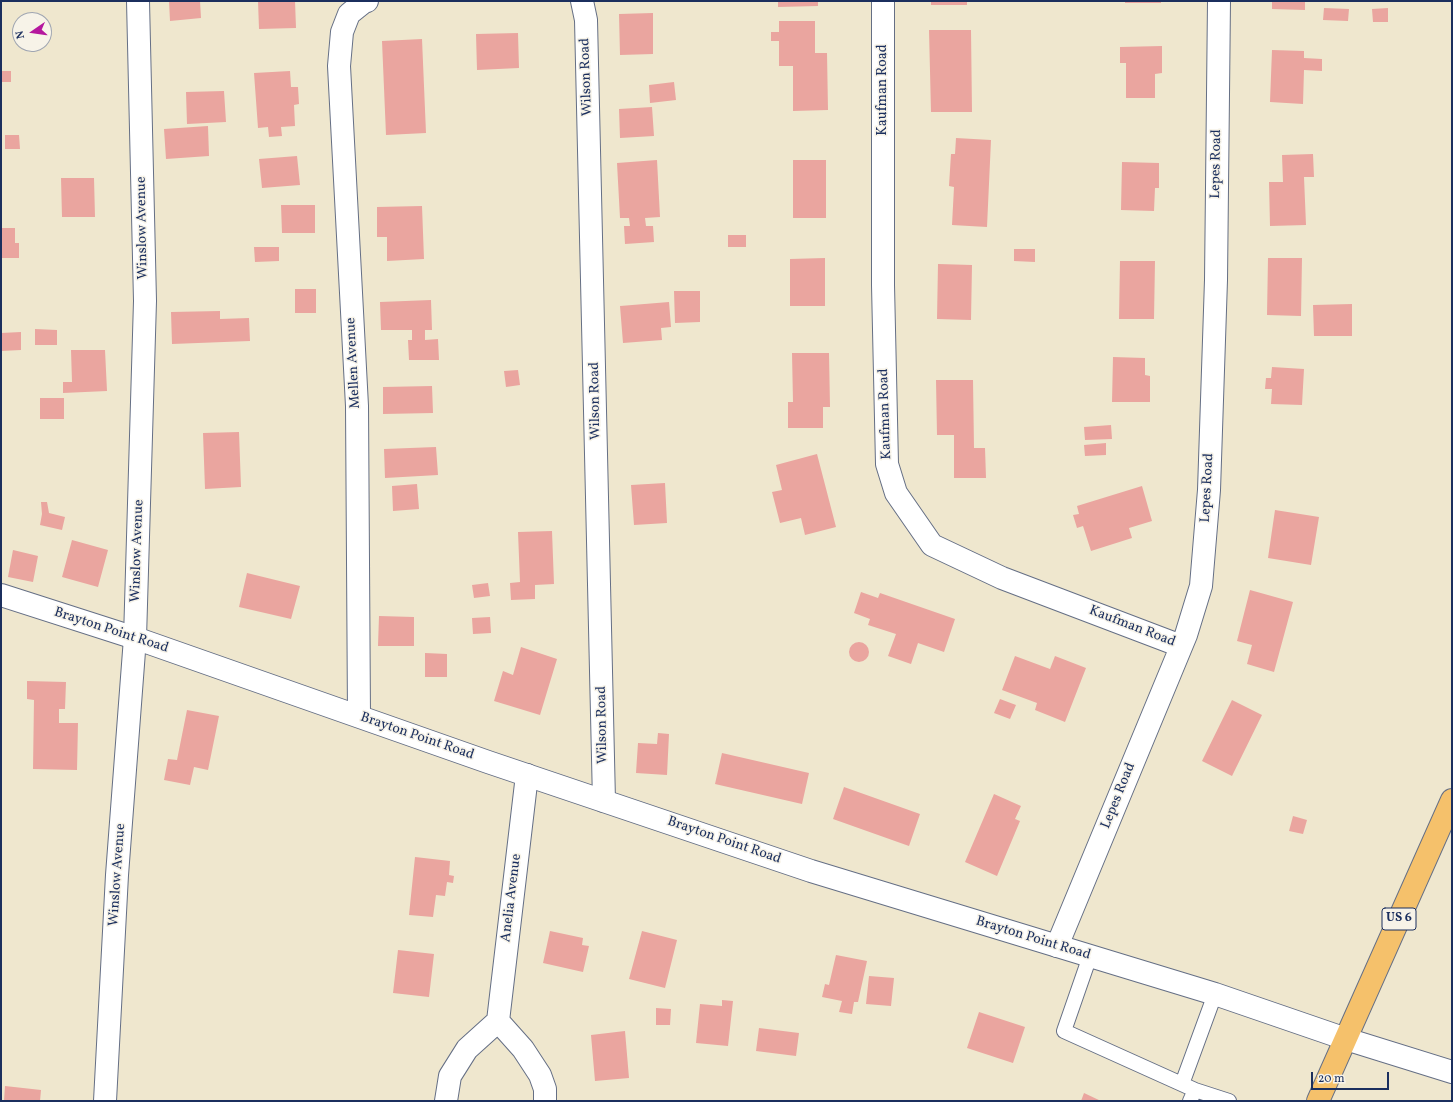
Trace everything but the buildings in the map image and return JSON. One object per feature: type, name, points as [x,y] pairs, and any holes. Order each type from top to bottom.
[{"type":"main road","name":"US 6","points":[[1318,1101],[1452,800]]},
{"type":"street","name":"Winslow Avenue","points":[[105,1101],[117,875],[135,638],[145,302],[138,1]]},
{"type":"street","name":"Wilson Road","points":[[582,1],[586,20],[604,801]]},
{"type":"street","name":"Kaufman Road","points":[[883,1],[883,285],[887,464],[896,492],[932,545],[1002,578],[1181,646]]},
{"type":"street","name":"Lepes Road","points":[[1057,946],[1181,646],[1201,586],[1209,490],[1216,272],[1218,1]]},
{"type":"street","name":"Mellen Avenue","points":[[359,7],[342,32],[339,66],[357,406],[359,716]]},
{"type":"street","name":"Brayton Point Road","points":[[1,595],[135,638],[527,775],[811,871],[1215,994],[1346,1039],[1452,1072]]},
{"type":"street","name":"Anelia Avenue","points":[[498,1021],[527,775]]},
{"type":"street","points":[[446,1101],[450,1076],[467,1049],[498,1021],[523,1050],[540,1076],[545,1089],[545,1101]]},
{"type":"lane","points":[[1090,956],[1064,1031],[1182,1084],[1193,1096],[1228,1101]]},
{"type":"lane","points":[[1182,1084],[1215,994]]}]
